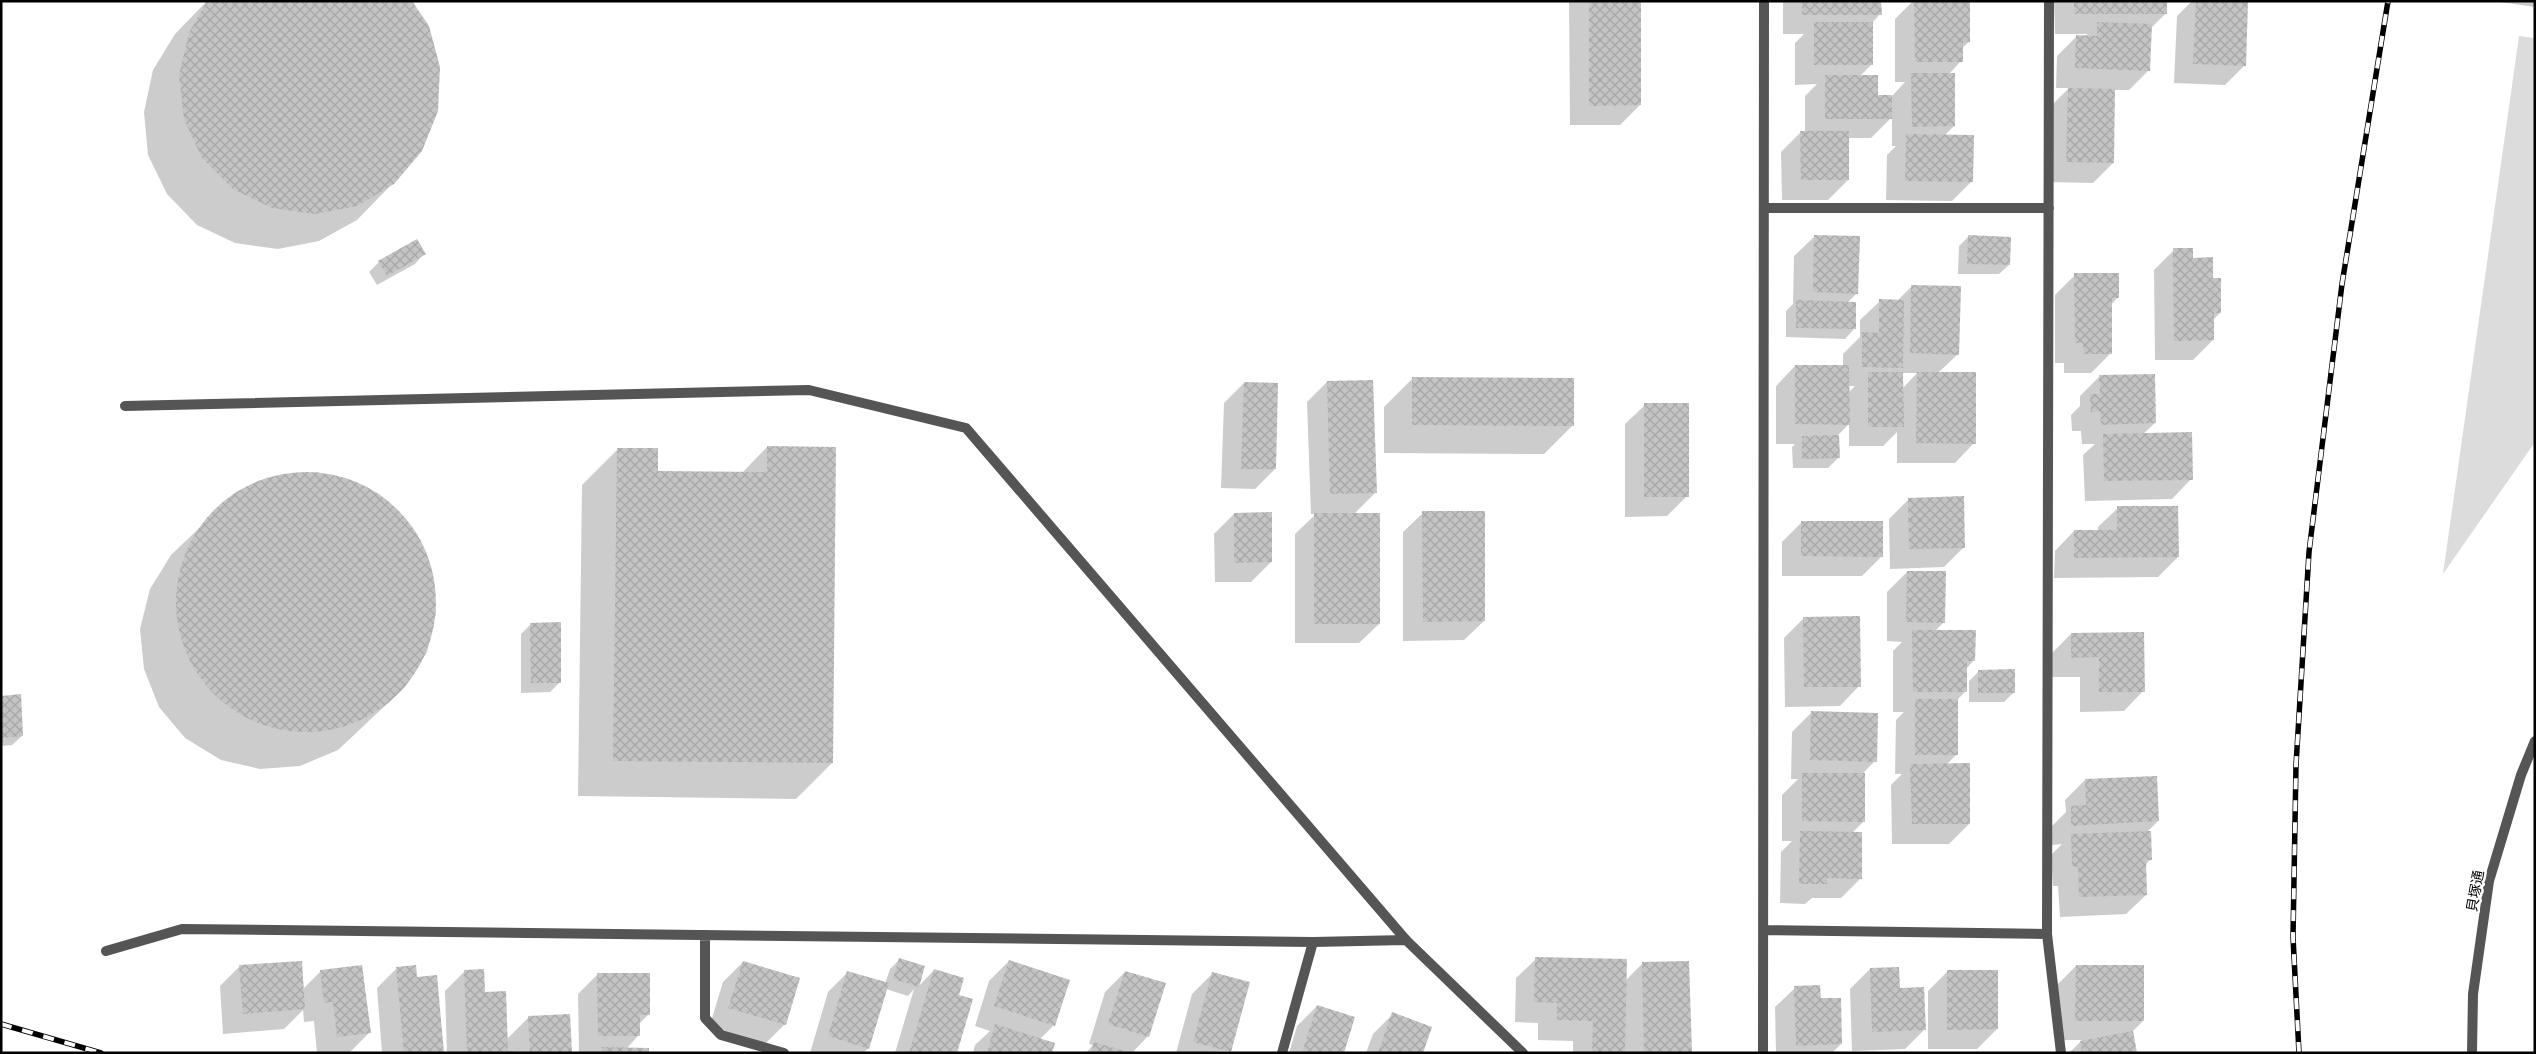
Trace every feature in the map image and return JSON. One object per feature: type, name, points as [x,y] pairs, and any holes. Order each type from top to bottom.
[{"type":"street","points":[[1764,1],[1764,1053]]},
{"type":"street","points":[[2049,1],[2047,934],[2061,1053]]},
{"type":"street","points":[[1764,208],[2049,208]]},
{"type":"street","points":[[125,406],[809,390],[966,428],[1406,940],[1523,1053]]},
{"type":"street","name":"貝塚通","points":[[2472,1053],[2473,994],[2489,880],[2521,774],[2535,741]]},
{"type":"street","points":[[106,951],[182,929],[1313,942],[1406,940]]},
{"type":"street","points":[[1764,930],[2047,934]]},
{"type":"street","points":[[705,935],[705,1018],[721,1035],[784,1053]]},
{"type":"street","points":[[1282,1053],[1313,942]]},
{"type":"shaded area","points":[[2519,36],[2535,38],[2535,442],[2443,574]]},
{"type":"building","points":[[207,1],[412,1],[429,26],[440,67],[438,111],[422,151],[394,184],[357,206],[315,214],[272,208],[233,189],[202,158],[184,119],[179,75],[189,33]]},
{"type":"building","points":[[1589,1],[1641,1],[1641,105],[1589,106]]},
{"type":"building","points":[[1802,1],[1881,1],[1882,15],[1802,15]]},
{"type":"building","points":[[1914,1],[1970,1],[1970,42],[1963,42],[1963,62],[1915,62]]},
{"type":"building","points":[[2074,1],[2167,1],[2167,14],[2074,14]]},
{"type":"building","points":[[2196,1],[2248,1],[2246,66],[2193,64]]},
{"type":"building","points":[[1814,22],[1873,22],[1873,65],[1814,65]]},
{"type":"building","points":[[2097,22],[2152,24],[2150,71],[2075,68],[2076,35],[2097,36]]},
{"type":"building","points":[[1911,73],[1955,73],[1955,126],[1912,127]]},
{"type":"building","points":[[1825,75],[1878,75],[1878,95],[1892,95],[1892,119],[1825,119]]},
{"type":"building","points":[[2068,88],[2115,89],[2114,163],[2066,162]]},
{"type":"building","points":[[1800,131],[1849,131],[1849,180],[1801,180]]},
{"type":"building","points":[[1906,134],[1974,135],[1973,182],[1905,181]]},
{"type":"building","points":[[1814,235],[1860,236],[1858,294],[1813,292]]},
{"type":"building","points":[[1968,235],[2011,237],[2010,265],[1967,264]]},
{"type":"building","points":[[417,239],[426,254],[387,276],[378,261]]},
{"type":"building","points":[[2173,248],[2193,248],[2193,258],[2213,257],[2213,278],[2221,278],[2221,313],[2214,313],[2214,340],[2174,341]]},
{"type":"building","points":[[2074,273],[2119,273],[2119,298],[2112,298],[2112,354],[2084,354],[2083,343],[2075,343]]},
{"type":"building","points":[[1911,285],[1961,286],[1959,355],[1910,353]]},
{"type":"building","points":[[1879,299],[1904,300],[1903,368],[1862,367],[1862,332],[1879,333]]},
{"type":"building","points":[[1796,300],[1856,302],[1856,329],[1796,328]]},
{"type":"building","points":[[1795,365],[1849,365],[1850,425],[1795,424]]},
{"type":"building","points":[[1868,372],[1903,372],[1904,427],[1868,427]]},
{"type":"building","points":[[1917,372],[1976,372],[1976,444],[1916,443]]},
{"type":"building","points":[[2155,374],[2156,423],[2101,425],[2100,411],[2091,412],[2090,394],[2100,394],[2099,375]]},
{"type":"building","points":[[1412,377],[1574,378],[1574,426],[1412,425]]},
{"type":"building","points":[[1373,380],[1377,493],[1330,494],[1327,381]]},
{"type":"building","points":[[1244,382],[1278,383],[1276,469],[1241,469]]},
{"type":"building","points":[[1644,403],[1689,403],[1689,497],[1644,497]]},
{"type":"building","points":[[2192,432],[2193,480],[2104,481],[2103,434]]},
{"type":"building","points":[[1839,435],[1840,458],[1802,459],[1802,436]]},
{"type":"building","points":[[767,446],[836,447],[833,763],[613,761],[617,448],[658,448],[658,471],[767,472]]},
{"type":"building","points":[[293,472],[319,472],[344,477],[367,487],[389,501],[407,519],[421,541],[431,564],[436,589],[436,615],[431,640],[421,663],[407,685],[389,703],[367,717],[344,727],[319,732],[293,732],[268,727],[245,717],[223,703],[205,685],[191,663],[181,640],[176,615],[176,589],[181,564],[191,541],[205,519],[223,501],[245,487],[268,477]]},
{"type":"building","points":[[1964,496],[1965,548],[1909,549],[1908,498]]},
{"type":"building","points":[[2117,506],[2178,506],[2179,557],[2074,558],[2074,530],[2117,530]]},
{"type":"building","points":[[1422,511],[1485,511],[1485,621],[1423,622]]},
{"type":"building","points":[[1272,512],[1272,562],[1234,563],[1234,513]]},
{"type":"building","points":[[1314,513],[1380,513],[1380,624],[1314,624]]},
{"type":"building","points":[[1801,521],[1883,521],[1883,557],[1801,556]]},
{"type":"building","points":[[1907,571],[1946,571],[1945,623],[1906,622]]},
{"type":"building","points":[[1860,616],[1861,687],[1804,687],[1803,617]]},
{"type":"building","points":[[561,622],[561,683],[531,683],[530,623]]},
{"type":"building","points":[[1912,630],[1976,630],[1975,661],[1967,661],[1967,692],[1913,692]]},
{"type":"building","points":[[2144,632],[2145,692],[2099,692],[2099,657],[2071,658],[2071,633]]},
{"type":"building","points":[[2015,669],[2015,693],[1978,693],[1978,670]]},
{"type":"building","points":[[21,694],[23,736],[1,738],[1,696]]},
{"type":"building","points":[[1915,699],[1958,699],[1958,755],[1915,755]]},
{"type":"building","points":[[1811,711],[1878,713],[1877,762],[1810,760]]},
{"type":"building","points":[[1970,763],[1970,824],[1912,824],[1910,764]]},
{"type":"building","points":[[1802,773],[1865,773],[1865,822],[1802,821]]},
{"type":"building","points":[[2157,776],[2159,821],[2071,826],[2071,806],[2086,805],[2085,779]]},
{"type":"building","points":[[1800,831],[1862,832],[1862,879],[1827,878],[1827,884],[1799,884]]},
{"type":"building","points":[[2151,831],[2152,860],[2146,860],[2147,895],[2079,897],[2078,867],[2072,866],[2071,834]]},
{"type":"building","points":[[1535,957],[1627,959],[1625,1053],[1592,1053],[1593,1021],[1557,1020],[1557,1003],[1534,1002]]},
{"type":"building","points":[[899,958],[925,966],[919,987],[893,979]]},
{"type":"building","points":[[1009,960],[1070,980],[1055,1026],[994,1006]]},
{"type":"building","points":[[302,961],[305,1009],[243,1014],[239,965]]},
{"type":"building","points":[[743,961],[800,978],[786,1025],[728,1008]]},
{"type":"building","points":[[1689,961],[1692,1053],[1644,1053],[1642,962]]},
{"type":"building","points":[[362,965],[371,1033],[337,1037],[333,1002],[324,1003],[320,970]]},
{"type":"building","points":[[416,965],[417,977],[437,975],[444,1053],[404,1053],[396,967]]},
{"type":"building","points":[[2076,965],[2144,965],[2144,1021],[2075,1021]]},
{"type":"building","points":[[1899,967],[1900,988],[1924,987],[1926,1030],[1872,1032],[1870,968]]},
{"type":"building","points":[[484,969],[485,992],[506,991],[508,1051],[515,1051],[515,1053],[467,1053],[464,970]]},
{"type":"building","points":[[934,969],[964,978],[959,995],[973,999],[957,1053],[909,1053]]},
{"type":"building","points":[[1947,970],[1998,970],[1998,1029],[1947,1030]]},
{"type":"building","points":[[847,971],[889,983],[869,1049],[828,1036]]},
{"type":"building","points":[[1125,971],[1166,983],[1149,1037],[1108,1024]]},
{"type":"building","points":[[1212,972],[1250,982],[1231,1052],[1193,1042]]},
{"type":"building","points":[[597,973],[650,973],[650,1015],[640,1015],[640,1036],[598,1036]]},
{"type":"building","points":[[1820,985],[1821,998],[1841,998],[1842,1044],[1796,1046],[1794,986]]},
{"type":"building","points":[[1317,1005],[1355,1017],[1344,1053],[1302,1053]]},
{"type":"building","points":[[1392,1012],[1432,1027],[1423,1053],[1378,1053]]},
{"type":"building","points":[[570,1014],[572,1053],[530,1053],[528,1016]]},
{"type":"building","points":[[995,1024],[1055,1043],[1052,1053],[987,1053]]},
{"type":"building","points":[[2133,1031],[2137,1053],[2082,1053],[2080,1041]]},
{"type":"building","points":[[1094,1042],[1128,1052],[1128,1053],[1091,1053]]},
{"type":"building","points":[[602,1047],[649,1048],[649,1053],[602,1053]]},
{"type":"railway","points":[[2299,1053],[2293,937],[2296,765],[2309,552],[2342,284],[2388,1]]},
{"type":"railway","points":[[1,1024],[101,1053]]}]
